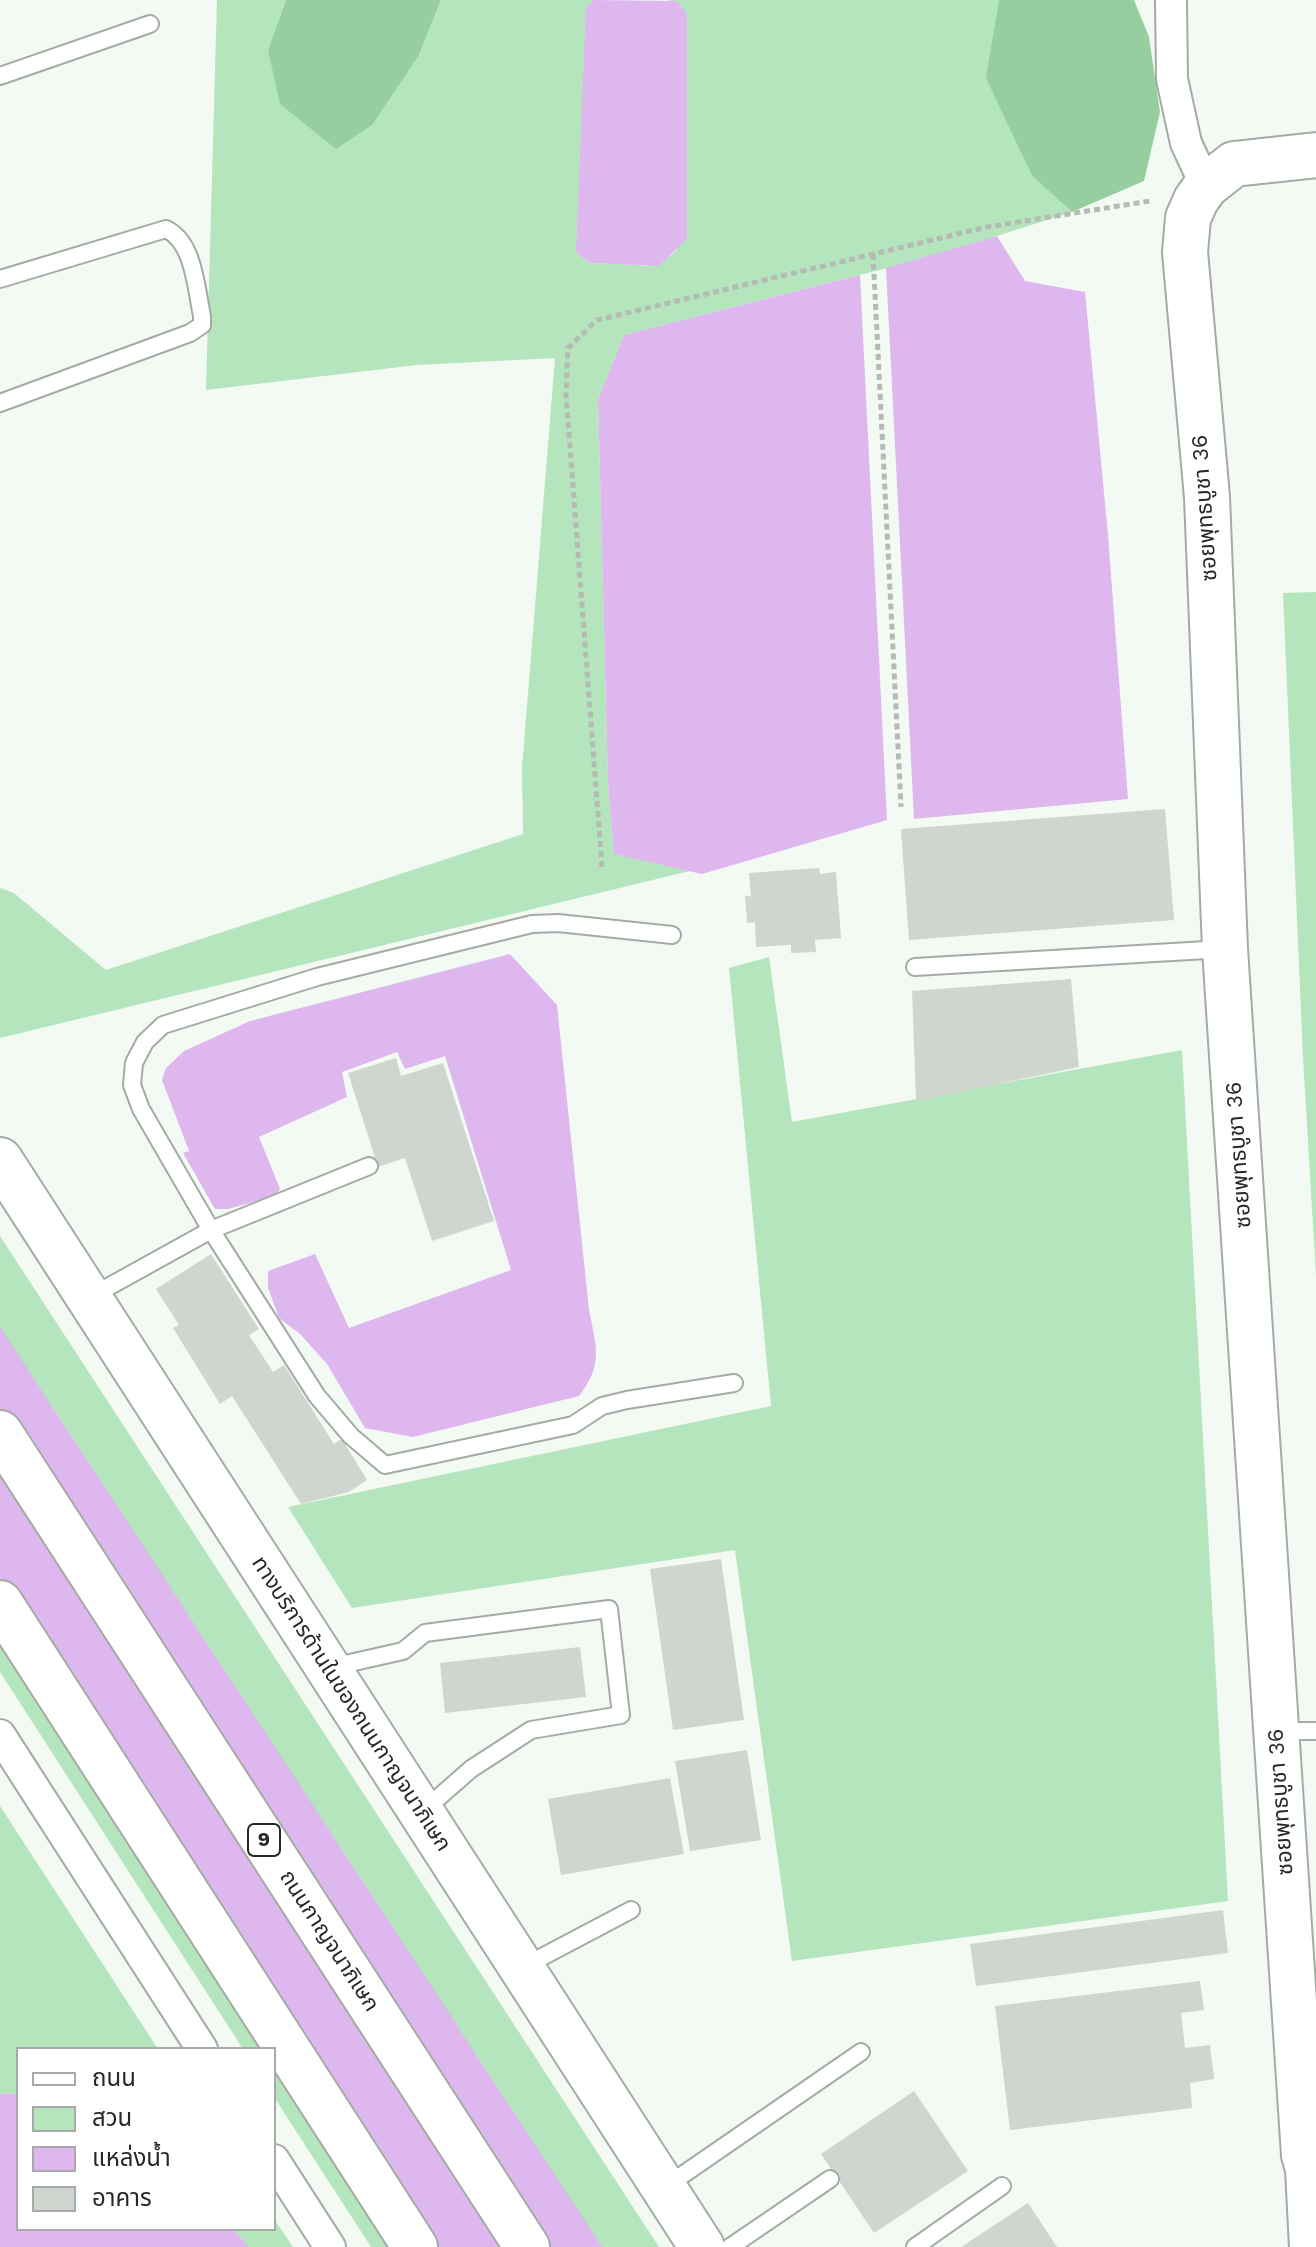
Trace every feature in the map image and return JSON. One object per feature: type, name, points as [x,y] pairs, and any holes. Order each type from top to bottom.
[{"type":"main road","points":[[1201,193],[1234,164],[1316,155]]},
{"type":"main road","name":"ซอยพุทธบูชา 36","points":[[1201,193],[1188,218],[1185,252],[1207,497],[1225,949],[1296,1731],[1304,2155],[1308,2169],[1312,2247]]},
{"type":"main road","name":"ทางบริการด้านในของถนนกาญจนาภิเษก","points":[[0,1160],[702,2247]]},
{"type":"main road","name":"ถนนกาญจนาภิเษก","points":[[0,1433],[527,2247]]},
{"type":"main road","points":[[0,1603],[415,2247]]},
{"type":"street","points":[[1171,0],[1172,79],[1201,193]]},
{"type":"street","points":[[0,1735],[201,2047]]},
{"type":"street","points":[[276,2163],[330,2247]]},
{"type":"lane","points":[[0,76],[150,24]]},
{"type":"lane","points":[[0,279],[166,229],[177,234],[186,248],[202,325],[190,333],[0,403]]},
{"type":"lane","points":[[672,935],[558,923],[532,924],[317,977],[163,1025],[145,1042],[134,1063],[132,1085],[141,1109],[211,1230],[317,1396],[351,1436],[385,1465],[573,1425],[602,1406],[627,1400],[734,1383]]},
{"type":"lane","points":[[915,967],[1225,949]]},
{"type":"lane","points":[[89,1298],[211,1230],[369,1166]]},
{"type":"lane","points":[[328,1668],[403,1651],[425,1633],[609,1609],[621,1715],[531,1730],[471,1769],[421,1813]]},
{"type":"lane","points":[[522,1968],[631,1910]]},
{"type":"lane","points":[[664,2188],[861,2052]]},
{"type":"lane","points":[[730,2247],[830,2179]]},
{"type":"lane","points":[[915,2247],[1002,2186]]},
{"type":"path","points":[[602,867],[566,394],[568,348],[597,320],[987,227],[1201,193]]},
{"type":"path","points":[[873,254],[901,807]]},
{"type":"green space","points":[[217,0],[286,0],[268,50],[419,55],[441,0],[594,0],[586,7],[591,263],[658,266],[677,250],[677,2],[667,0],[999,0],[987,78],[1032,176],[1072,212],[931,257],[624,335],[598,399],[608,783],[614,854],[694,870],[0,1038],[0,888],[14,893],[106,970],[523,834],[522,768],[555,358],[417,365],[206,390]]},
{"type":"green space","points":[[286,0],[441,0],[419,55],[372,125],[336,149],[280,104],[268,50]]},
{"type":"green space","points":[[999,0],[1134,0],[1149,37],[1160,112],[1144,181],[1072,212],[1032,176],[986,78]]},
{"type":"green space","points":[[1316,592],[1316,1275],[1303,1058],[1283,593]]},
{"type":"green space","points":[[769,957],[792,1122],[1182,1050],[1228,1901],[792,1961],[735,1550],[352,1608],[288,1507],[771,1406],[729,968]]},
{"type":"green space","points":[[0,1236],[659,2247],[371,2247],[276,2100],[276,2047],[242,2047],[0,1672]]},
{"type":"green space","points":[[0,1806],[157,2047],[16,2047],[16,2094],[0,2095]]},
{"type":"green space","points":[[276,2222],[293,2247],[249,2247],[235,2231],[276,2231]]},
{"type":"water","points":[[594,0],[677,1],[687,14],[687,239],[659,266],[591,263],[576,253],[586,7]]},
{"type":"water","points":[[997,236],[1025,281],[1085,292],[1128,799],[914,819],[886,268]]},
{"type":"water","points":[[860,275],[887,820],[702,874],[614,854],[608,783],[598,399],[624,335]]},
{"type":"water","points":[[510,954],[557,1005],[589,1310],[596,1345],[592,1374],[579,1396],[413,1437],[365,1428],[327,1364],[300,1334],[279,1318],[268,1288],[268,1271],[315,1254],[349,1328],[511,1270],[445,1056],[405,1069],[397,1052],[342,1072],[347,1097],[259,1137],[280,1189],[275,1196],[228,1209],[215,1209],[183,1153],[189,1151],[162,1080],[166,1068],[184,1051],[250,1021]]},
{"type":"water","points":[[0,1327],[602,2247],[394,2247],[276,2065],[276,2047],[264,2047],[0,1640]]},
{"type":"water","points":[[16,2094],[16,2231],[235,2231],[249,2247],[0,2247],[0,2095]]},
{"type":"building","points":[[1165,809],[1174,920],[909,940],[901,829]]},
{"type":"building","points":[[819,868],[820,874],[836,872],[841,938],[815,940],[816,952],[791,953],[791,945],[756,947],[755,922],[747,923],[745,896],[751,896],[749,873]]},
{"type":"building","points":[[1071,979],[1079,1067],[916,1101],[912,991]]},
{"type":"building","points":[[396,1058],[401,1076],[443,1063],[494,1221],[432,1241],[405,1158],[378,1167],[348,1073]]},
{"type":"building","points":[[211,1254],[259,1329],[249,1335],[273,1372],[284,1365],[334,1444],[342,1439],[367,1480],[349,1492],[301,1504],[232,1396],[220,1404],[173,1328],[179,1325],[156,1289]]},
{"type":"building","points":[[721,1559],[744,1720],[673,1730],[650,1569]]},
{"type":"building","points":[[580,1647],[586,1697],[445,1713],[440,1663]]},
{"type":"building","points":[[747,1750],[761,1840],[690,1851],[675,1761]]},
{"type":"building","points":[[670,1778],[684,1854],[561,1875],[548,1799]]},
{"type":"building","points":[[1223,1910],[1228,1953],[976,1986],[970,1944]]},
{"type":"building","points":[[1200,1981],[1204,2010],[1181,2013],[1185,2048],[1210,2045],[1214,2079],[1190,2083],[1192,2108],[1010,2130],[995,2006]]},
{"type":"building","points":[[914,2091],[968,2171],[874,2233],[821,2154]]},
{"type":"building","points":[[1028,2203],[1057,2247],[961,2247]]}]
